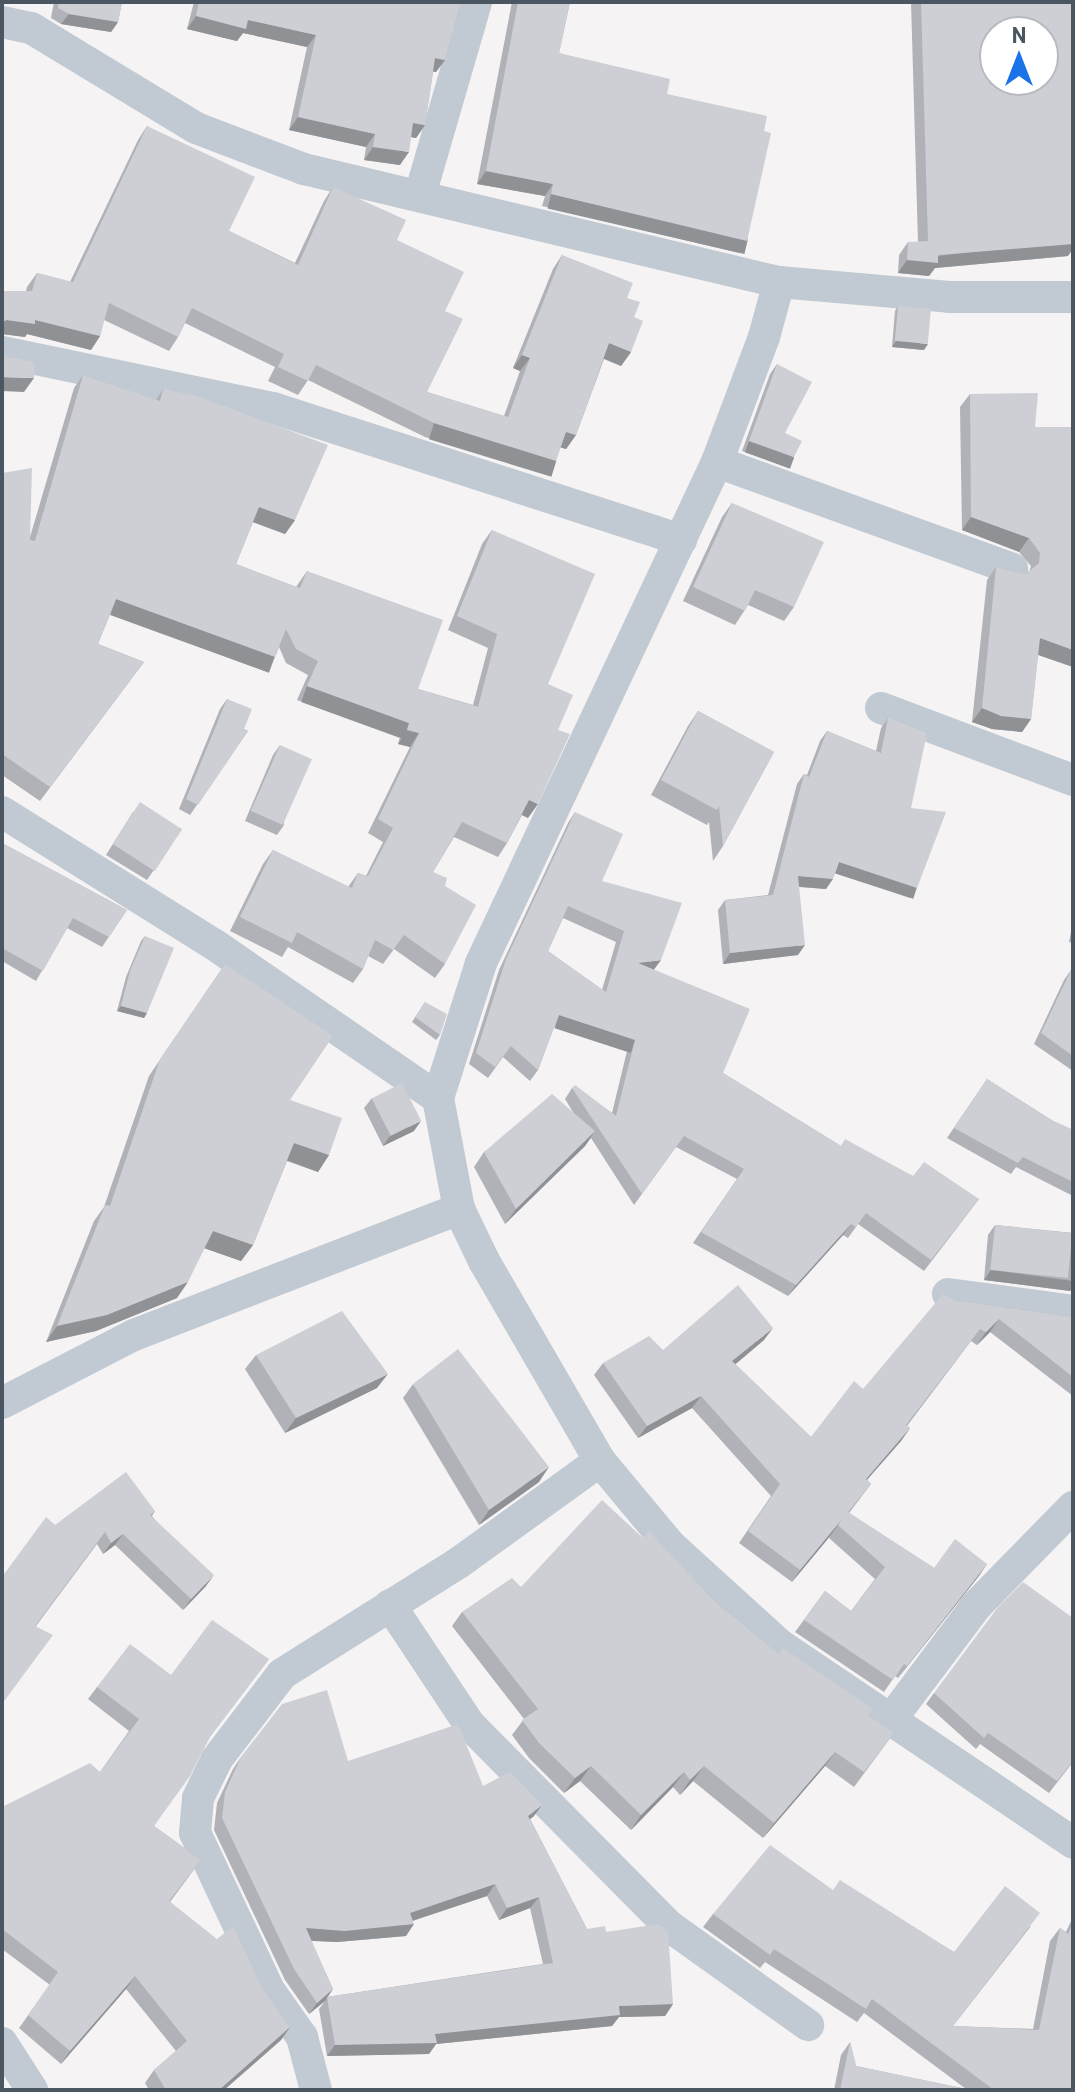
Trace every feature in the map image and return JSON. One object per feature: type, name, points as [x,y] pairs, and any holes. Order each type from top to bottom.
[{"type":"street","points":[[420,195],[476,2]]},
{"type":"street","points":[[2,22],[31,28],[196,128],[304,169],[779,282],[949,297],[1073,297]]},
{"type":"street","points":[[779,282],[764,337],[717,462],[601,702],[481,963],[438,1098],[459,1209],[484,1261],[600,1461],[670,1545],[780,1645],[1073,1843]]},
{"type":"street","points":[[2,352],[273,408],[681,540]]},
{"type":"street","points":[[717,462],[1012,569]]},
{"type":"street","points":[[881,708],[1073,780]]},
{"type":"street","points":[[2,812],[215,945],[438,1098]]},
{"type":"street","points":[[2,1403],[134,1335],[459,1209]]},
{"type":"street","points":[[948,1294],[1073,1311]]},
{"type":"street","points":[[316,2090],[302,2037],[269,1990],[195,1833],[198,1798],[217,1759],[282,1674],[457,1564],[600,1461]]},
{"type":"street","points":[[892,1718],[976,1606],[1073,1507]]},
{"type":"street","points":[[390,1605],[469,1724],[647,1904],[669,1926],[808,2025]]},
{"type":"building","points":[[59,2],[122,2],[118,22],[69,14],[58,8]]},
{"type":"building","points":[[199,2],[461,2],[445,60],[435,58],[425,125],[413,123],[409,152],[373,147],[375,134],[298,117],[316,35],[248,20],[246,29],[196,16]]},
{"type":"building","points":[[518,2],[570,2],[559,53],[670,79],[667,94],[767,116],[764,131],[771,133],[747,241],[551,194],[553,184],[486,171]]},
{"type":"building","points":[[921,2],[1073,2],[1073,244],[938,255],[938,263],[907,260],[908,242],[928,241]]},
{"type":"building","points":[[147,126],[255,177],[229,231],[298,265],[333,187],[406,220],[397,240],[464,272],[445,311],[463,319],[427,392],[508,417],[530,358],[522,355],[562,255],[633,283],[627,298],[640,302],[634,317],[643,321],[631,352],[609,343],[576,435],[566,432],[556,461],[434,423],[316,365],[308,381],[278,367],[284,354],[192,308],[178,337],[109,303],[100,336],[35,320],[35,324],[6,320],[2,323],[2,291],[32,291],[37,273],[73,282]]},
{"type":"building","points":[[898,306],[931,309],[928,344],[895,341]]},
{"type":"building","points":[[2,352],[7,357],[34,362],[34,378],[2,377]]},
{"type":"building","points":[[777,364],[812,382],[785,433],[802,441],[794,457],[749,441]]},
{"type":"building","points":[[83,375],[160,401],[163,389],[197,396],[328,445],[295,520],[259,507],[236,564],[300,588],[307,571],[443,620],[418,689],[478,707],[497,634],[457,616],[492,530],[595,574],[548,684],[573,695],[558,730],[570,734],[538,804],[529,800],[507,843],[462,822],[433,872],[447,878],[445,886],[476,905],[445,964],[404,935],[393,950],[375,940],[363,969],[297,932],[292,943],[240,917],[273,850],[352,888],[358,873],[368,876],[393,828],[378,819],[419,733],[407,730],[409,723],[307,686],[318,661],[296,649],[286,629],[275,657],[116,599],[98,644],[144,662],[50,787],[2,754],[2,473],[32,468],[30,540],[35,541]]},
{"type":"building","points":[[1038,393],[1035,427],[1073,427],[1073,650],[1040,638],[1031,719],[1001,716],[982,708],[996,567],[1026,574],[1039,563],[1040,553],[1029,538],[971,517],[970,394]]},
{"type":"building","points":[[732,503],[824,542],[794,607],[755,590],[745,611],[693,587]]},
{"type":"building","points":[[227,699],[252,709],[244,729],[248,731],[198,805],[186,799]]},
{"type":"building","points":[[698,711],[774,752],[723,846],[719,806],[717,810],[661,780]]},
{"type":"building","points":[[888,718],[927,733],[911,808],[946,812],[917,888],[839,862],[833,879],[798,876],[805,945],[730,953],[725,900],[773,895],[804,774],[809,777],[827,731],[881,753]]},
{"type":"building","points":[[280,745],[312,759],[283,825],[251,811]]},
{"type":"building","points":[[140,802],[182,829],[155,871],[113,844]]},
{"type":"building","points":[[575,812],[623,834],[602,881],[682,903],[661,960],[638,963],[750,1009],[723,1073],[841,1146],[845,1139],[913,1176],[924,1162],[979,1199],[931,1260],[866,1213],[856,1227],[851,1224],[796,1285],[701,1232],[744,1169],[684,1136],[642,1194],[572,1088],[575,1085],[616,1116],[635,1040],[559,1015],[538,1070],[511,1046],[495,1067],[476,1053],[506,959]],"holes":[[[568,906],[624,931],[606,992],[548,951]]]},
{"type":"building","points":[[2,843],[127,910],[109,937],[73,918],[43,971],[2,948]]},
{"type":"building","points":[[145,936],[174,948],[147,1013],[121,1006],[130,971]]},
{"type":"building","points":[[225,964],[333,1036],[290,1100],[342,1118],[329,1155],[294,1143],[253,1245],[213,1231],[188,1282],[107,1315],[57,1326],[105,1205],[110,1206],[160,1059]]},
{"type":"building","points":[[1073,971],[1073,1056],[1041,1033]]},
{"type":"building","points":[[425,1002],[447,1014],[440,1035],[415,1017]]},
{"type":"building","points":[[987,1079],[1053,1121],[1073,1130],[1073,1182],[1023,1157],[1018,1163],[954,1128]]},
{"type":"building","points":[[402,1083],[421,1120],[391,1136],[372,1098]]},
{"type":"building","points":[[552,1094],[595,1131],[516,1209],[484,1152]]},
{"type":"building","points":[[995,1225],[1073,1233],[1068,1278],[990,1270]]},
{"type":"building","points":[[738,1285],[773,1328],[732,1361],[811,1437],[854,1381],[863,1389],[943,1294],[954,1300],[1073,1317],[1073,1377],[999,1319],[986,1332],[980,1329],[906,1425],[910,1428],[866,1479],[871,1484],[848,1512],[934,1568],[955,1539],[987,1564],[893,1680],[804,1620],[825,1591],[851,1611],[885,1567],[838,1525],[842,1519],[800,1570],[748,1531],[780,1484],[701,1396],[647,1426],[603,1363],[649,1336],[663,1350]]},
{"type":"building","points":[[342,1311],[388,1374],[296,1418],[256,1355]]},
{"type":"building","points":[[458,1349],[549,1467],[489,1510],[413,1384]]},
{"type":"building","points":[[126,1472],[155,1511],[150,1515],[214,1575],[191,1599],[123,1534],[111,1543],[105,1532],[35,1626],[53,1635],[2,1704],[2,1577],[46,1517],[55,1525]]},
{"type":"building","points":[[602,1500],[643,1538],[649,1531],[711,1598],[779,1654],[783,1648],[873,1709],[868,1715],[894,1733],[864,1772],[835,1752],[774,1823],[704,1766],[690,1780],[684,1772],[641,1815],[591,1766],[575,1778],[539,1743],[522,1720],[538,1709],[462,1612],[512,1578],[521,1587]]},
{"type":"building","points":[[1023,1582],[1073,1618],[1073,1761],[1057,1781],[988,1733],[984,1738],[934,1693],[998,1607]]},
{"type":"building","points":[[212,1620],[269,1659],[211,1735],[190,1776],[154,1826],[201,1860],[169,1901],[217,1939],[233,1926],[261,1986],[290,2027],[219,2090],[166,2090],[154,2070],[187,2041],[135,1976],[70,2051],[28,2015],[58,1972],[2,1929],[2,1807],[90,1763],[100,1772],[139,1719],[97,1687],[130,1644],[171,1675]]},
{"type":"building","points":[[327,1690],[348,1761],[458,1724],[483,1786],[510,1772],[542,1805],[528,1816],[587,1929],[605,1926],[606,1932],[659,1924],[668,1931],[673,2004],[619,2006],[620,2015],[435,2034],[437,2043],[335,2045],[327,1997],[553,1963],[539,1897],[507,1908],[495,1884],[410,1913],[414,1924],[345,1931],[306,1928],[333,1989],[317,2003],[294,1969],[222,1818],[225,1792],[241,1757],[282,1704]]},
{"type":"building","points":[[770,1845],[833,1890],[840,1880],[954,1952],[1005,1886],[1040,1913],[953,2026],[1039,2030],[1060,1928],[1068,1934],[1073,1923],[1073,2090],[994,2090],[872,1999],[866,2009],[774,1949],[770,1955],[713,1914]]},
{"type":"building","points":[[850,2042],[856,2066],[972,2090],[840,2090]]}]
